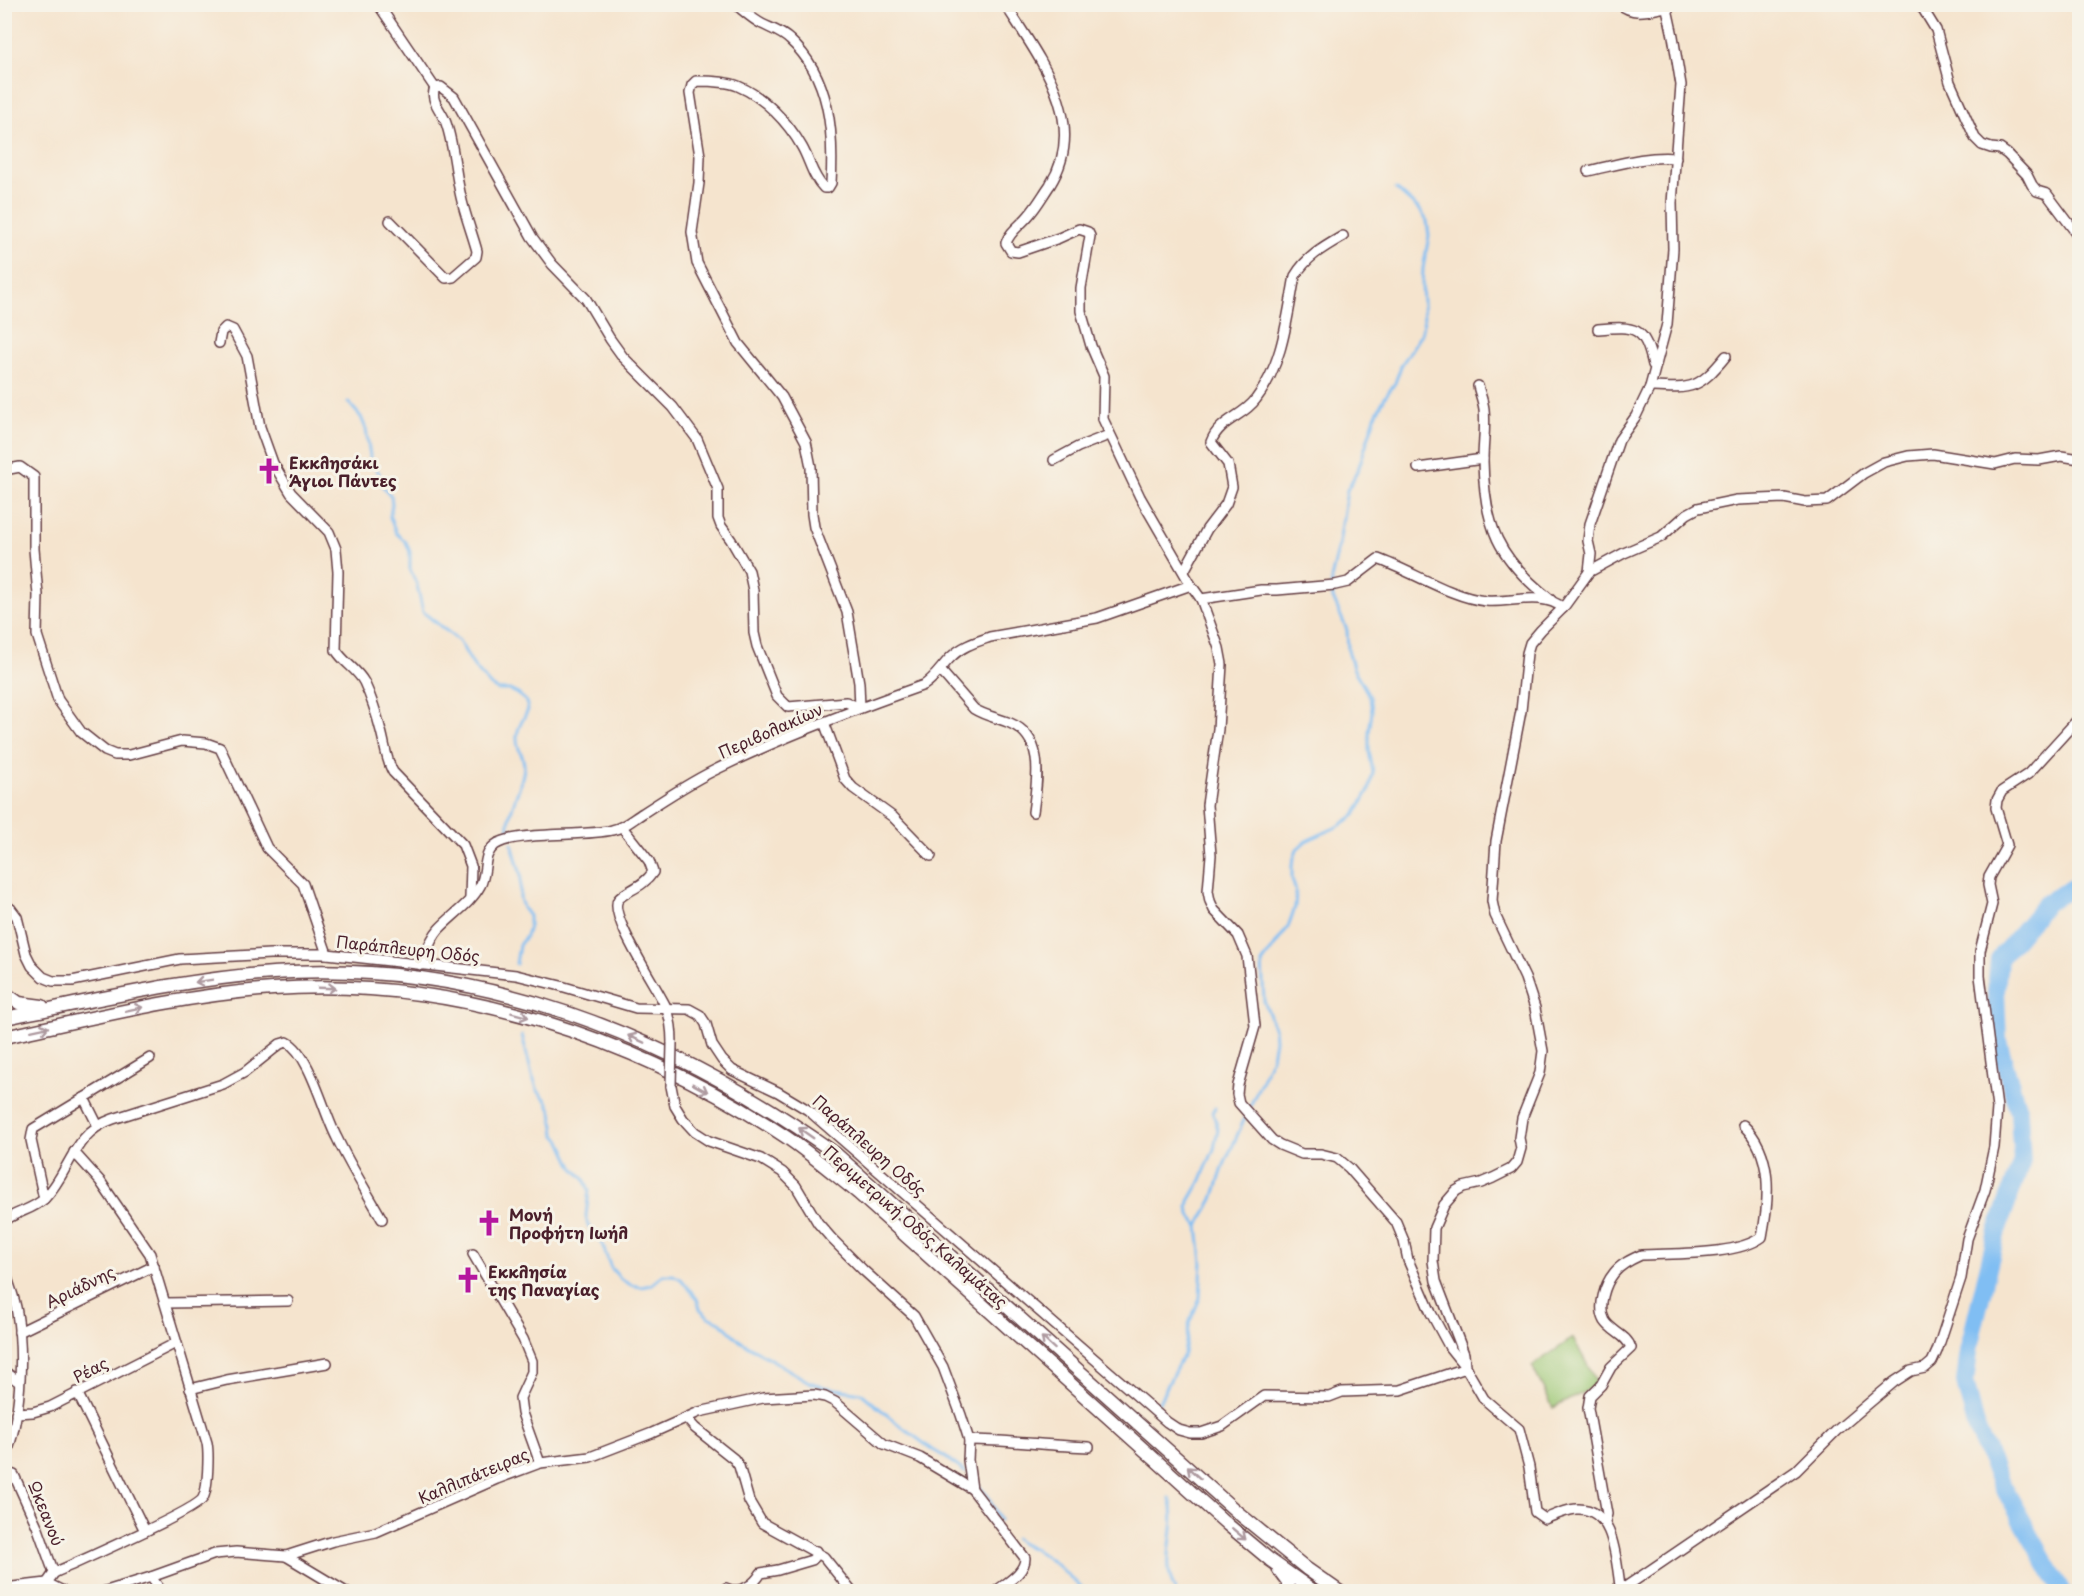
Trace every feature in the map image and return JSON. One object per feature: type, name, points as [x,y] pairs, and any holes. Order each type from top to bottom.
[{"type":"main road","name":"Περιμετρική Οδός Καλαμάτας","points":[[5,1018],[198,981],[270,973],[328,972],[434,980],[515,997],[599,1023],[653,1046],[793,1123],[835,1153],[1237,1512],[1314,1575],[1323,1587],[1340,1592]]},
{"type":"main road","name":"Περιμετρική Οδός Καλαμάτας","points":[[4,1037],[179,1000],[310,987],[390,992],[476,1004],[544,1021],[594,1038],[713,1095],[786,1137],[826,1167],[858,1193],[1228,1525],[1307,1590]]},
{"type":"main road","points":[[5,993],[18,1003],[30,1006],[73,1005]]},
{"type":"main road","points":[[1270,1560],[1288,1582],[1288,1592]]},
{"type":"main road","points":[[1307,1590],[1314,1575]]},
{"type":"street","points":[[378,4],[435,88]]},
{"type":"street","points":[[435,88],[441,87],[454,97],[532,237],[543,252],[586,299],[623,357],[679,414],[697,439],[718,489],[718,518],[721,526],[749,571],[753,590],[754,633],[763,663],[777,696],[788,707],[846,702],[860,708],[859,683],[847,612],[814,527],[811,467],[806,442],[782,397],[738,343],[697,263],[693,248],[692,232],[699,183],[700,156],[690,93],[696,81],[737,85],[765,103],[797,140],[817,182],[824,188],[828,188],[831,183],[829,113],[820,82],[810,63],[790,39],[762,24],[735,4]]},
{"type":"street","points":[[1005,4],[1045,66],[1066,125],[1065,150],[1056,175],[1038,204],[1013,231],[1006,243],[1011,251],[1018,252],[1079,229],[1088,232],[1090,236],[1081,288],[1081,311],[1091,346],[1104,376],[1103,419],[1140,498],[1201,599],[1219,648],[1222,664],[1218,729],[1207,806],[1211,855],[1209,891],[1210,902],[1214,910],[1238,935],[1247,956],[1255,1026],[1237,1094],[1239,1102],[1272,1140],[1280,1145],[1302,1154],[1321,1154],[1337,1158],[1349,1168],[1396,1222],[1404,1241],[1408,1260],[1431,1313],[1450,1348],[1466,1368],[1487,1402],[1519,1429],[1529,1467],[1533,1503],[1537,1515],[1545,1519],[1565,1511],[1579,1509],[1592,1512],[1605,1522],[1611,1536],[1621,1591],[1796,1471],[1836,1431],[1894,1382],[1902,1376],[1925,1368],[1932,1362],[1961,1278],[1967,1239],[1985,1190],[1994,1147],[1997,1108],[1980,976],[1980,951],[1992,904],[1988,885],[1989,877],[2007,845],[1996,808],[1996,800],[2002,791],[2028,774],[2079,717]]},
{"type":"street","points":[[1589,572],[1590,524],[1619,440],[1636,416],[1650,387],[1667,324],[1673,249],[1672,203],[1681,85],[1673,36],[1666,6],[1643,12],[1626,10],[1620,4]]},
{"type":"street","points":[[1920,4],[1936,30],[1950,82],[1975,138],[1982,145],[2000,148],[2007,154],[2028,175],[2037,191],[2047,194],[2079,238]]},
{"type":"street","points":[[390,221],[446,278],[453,277],[476,257],[477,251],[461,199],[448,131],[434,100],[435,88]]},
{"type":"street","points":[[1588,171],[1635,160],[1676,158]]},
{"type":"street","points":[[1184,571],[1207,529],[1226,504],[1233,487],[1228,464],[1210,442],[1214,432],[1223,423],[1246,411],[1267,384],[1284,336],[1295,276],[1314,253],[1342,236]]},
{"type":"street","points":[[219,343],[221,332],[226,327],[233,330],[247,356],[260,427],[273,463],[291,493],[329,532],[336,549],[338,572],[336,650],[341,658],[359,674],[365,685],[393,772],[463,845],[471,866],[470,898]]},
{"type":"street","points":[[1598,329],[1629,328],[1638,331],[1648,345],[1654,368]]},
{"type":"street","points":[[1650,387],[1680,388],[1697,385],[1708,378],[1726,357]]},
{"type":"street","points":[[1478,386],[1484,409],[1483,459],[1492,530],[1500,547],[1520,574],[1563,608]]},
{"type":"street","points":[[1054,460],[1078,447],[1109,435]]},
{"type":"street","points":[[1466,1368],[1464,1354],[1436,1281],[1433,1261],[1434,1228],[1444,1205],[1456,1191],[1493,1178],[1517,1162],[1521,1148],[1519,1138],[1522,1118],[1540,1073],[1543,1051],[1535,1008],[1525,978],[1494,915],[1492,886],[1496,841],[1521,711],[1530,643],[1563,608],[1589,572],[1661,537],[1687,514],[1698,508],[1737,500],[1784,498],[1806,502],[1827,501],[1864,472],[1884,462],[1908,456],[1933,454],[1995,464],[2015,459],[2039,460],[2061,456],[2079,459]]},
{"type":"street","points":[[1419,468],[1483,459]]},
{"type":"street","points":[[4,470],[20,467],[34,477],[37,635],[58,700],[81,732],[105,751],[115,755],[129,755],[182,741],[220,747],[267,848],[303,884],[327,954]]},
{"type":"street","points":[[1201,599],[1261,590],[1331,586],[1348,582],[1378,559],[1463,596],[1486,601],[1551,600]]},
{"type":"street","name":"Περιβολακίων","points":[[421,965],[430,942],[438,930],[480,887],[485,859],[489,850],[497,843],[518,838],[606,831],[622,827],[714,771],[824,722],[924,686],[960,649],[990,637],[1097,618],[1191,585]]},
{"type":"street","points":[[940,670],[974,709],[981,714],[1018,727],[1028,737],[1034,747],[1038,766],[1033,812]]},
{"type":"street","points":[[824,722],[845,779],[853,788],[893,817],[931,855]]},
{"type":"street","points":[[622,827],[645,855],[653,872],[644,884],[620,898],[616,903],[616,911],[628,939],[667,1009],[672,1029],[671,1086],[675,1106],[695,1132],[709,1141],[761,1159],[782,1172],[796,1186],[818,1223],[832,1239],[914,1316],[943,1367],[969,1440],[968,1460],[972,1490],[1025,1558],[1022,1570],[996,1592]]},
{"type":"street","name":"Παράπλευρη Οδός","points":[[4,904],[18,917],[26,954],[32,966],[43,977],[53,981],[72,981],[180,959],[270,954],[327,954],[516,975],[636,1008],[689,1009],[700,1015],[706,1024],[712,1045],[732,1070],[778,1092],[808,1110],[1179,1430],[1190,1433],[1210,1431],[1222,1426],[1264,1396],[1276,1394],[1329,1397],[1342,1392],[1400,1390],[1466,1368]]},
{"type":"street","points":[[5,993],[5,1018]]},
{"type":"street","points":[[4,1221],[26,1211],[44,1199],[84,1137],[98,1126],[223,1084],[245,1072],[280,1044],[287,1042],[297,1050],[308,1069],[337,1139],[382,1219]]},
{"type":"street","points":[[44,1199],[31,1135],[38,1125],[150,1058]]},
{"type":"street","points":[[84,1098],[98,1126]]},
{"type":"street","points":[[1605,1522],[1607,1514],[1588,1408],[1590,1396],[1601,1385],[1611,1367],[1631,1348],[1630,1342],[1606,1322],[1602,1308],[1604,1293],[1614,1273],[1628,1261],[1641,1255],[1736,1249],[1754,1243],[1762,1237],[1767,1176],[1764,1156],[1750,1131],[1743,1125]]},
{"type":"street","points":[[47,1583],[54,1573],[196,1505],[204,1496],[207,1447],[154,1266],[145,1243],[96,1176],[74,1152]]},
{"type":"street","points":[[473,1254],[523,1339],[532,1361],[532,1372],[520,1398],[522,1413],[540,1463]]},
{"type":"street","name":"Αριάδνης","points":[[19,1332],[154,1266]]},
{"type":"street","points":[[4,1268],[16,1305],[20,1382],[16,1413],[4,1461]]},
{"type":"street","points":[[166,1303],[288,1301]]},
{"type":"street","name":"Ρέας","points":[[16,1413],[42,1410],[176,1343]]},
{"type":"street","points":[[190,1389],[227,1380],[327,1363]]},
{"type":"street","points":[[4,1371],[20,1382]]},
{"type":"street","points":[[78,1392],[145,1531]]},
{"type":"street","name":"Καλλιπάτειρας","points":[[103,1592],[214,1554],[236,1552],[286,1556],[333,1541],[376,1532],[497,1479],[540,1463],[590,1457],[716,1407],[763,1398],[814,1395],[825,1397],[835,1402],[884,1444],[920,1458],[972,1490]]},
{"type":"street","points":[[686,1418],[734,1459],[739,1466],[749,1501],[762,1523],[816,1551],[830,1563],[852,1592]]},
{"type":"street","points":[[969,1440],[1002,1440],[1089,1447]]},
{"type":"street","name":"Ωκεανού","points":[[4,1472],[14,1475],[54,1573]]},
{"type":"street","points":[[726,1588],[731,1591],[746,1588],[761,1573],[812,1560],[816,1551]]},
{"type":"street","points":[[286,1556],[328,1588],[346,1592]]},
{"type":"street","points":[[151,1577],[162,1592]]},
{"type":"street","points":[[4,1588],[47,1583],[65,1592]]},
{"type":"green space","points":[[1573,1338],[1598,1385],[1553,1408],[1532,1366]]},
{"type":"waterway","points":[[1159,1402],[1184,1353],[1190,1321],[1200,1298],[1202,1262],[1198,1226],[1213,1199],[1224,1165],[1272,1057],[1275,1040],[1274,1027],[1264,1001],[1262,963],[1288,927],[1295,907],[1296,892],[1292,879],[1292,864],[1297,849],[1306,841],[1339,826],[1355,815],[1369,790],[1373,772],[1369,751],[1372,712],[1370,697],[1353,668],[1348,650],[1347,630],[1333,598],[1331,579],[1339,545],[1347,490],[1358,470],[1375,417],[1395,383],[1401,366],[1421,334],[1424,320],[1422,286],[1429,236],[1427,221],[1420,210],[1396,189]]},
{"type":"waterway","points":[[348,402],[361,417],[366,429],[371,463],[379,473],[382,485],[391,496],[390,517],[396,533],[406,542],[410,552],[410,569],[417,585],[423,612],[459,641],[473,665],[490,685],[498,690],[510,690],[526,701],[528,710],[517,738],[523,760],[523,776],[510,817],[509,834]]},
{"type":"waterway","points":[[512,844],[521,875],[520,898],[529,916],[529,926],[526,936],[519,945],[516,964]]},
{"type":"waterway","points":[[2062,1592],[2000,1481],[1977,1430],[1965,1382],[1970,1343],[1997,1231],[2022,1161],[2019,1113],[1998,1041],[1996,991],[1999,959],[2047,902],[2080,884]]},
{"type":"waterway","points":[[522,1035],[538,1091],[547,1101],[552,1112],[555,1134],[589,1190],[586,1216],[588,1225],[602,1244],[611,1268],[620,1278],[631,1285],[641,1287],[651,1285],[663,1275],[673,1275],[681,1279],[697,1299],[700,1309],[709,1317],[720,1322],[740,1341],[809,1382],[861,1393],[898,1424],[965,1472]]},
{"type":"waterway","points":[[1198,1226],[1191,1217],[1188,1208],[1189,1201],[1214,1149],[1218,1129],[1213,1113],[1215,1108]]},
{"type":"waterway","points":[[975,1482],[988,1496],[1000,1520]]},
{"type":"waterway","points":[[1170,1498],[1173,1522],[1169,1568],[1176,1592]]},
{"type":"waterway","points":[[1015,1539],[1053,1562],[1087,1592]]},
{"type":"place","name":"Εκκλησάκι Άγιοι Πάντες","points":[[269,471]]},
{"type":"place","name":"Μονή Προφήτη Ιωήλ","points":[[489,1223]]},
{"type":"place","name":"Εκκλησία της Παναγίας","points":[[468,1280]]}]
